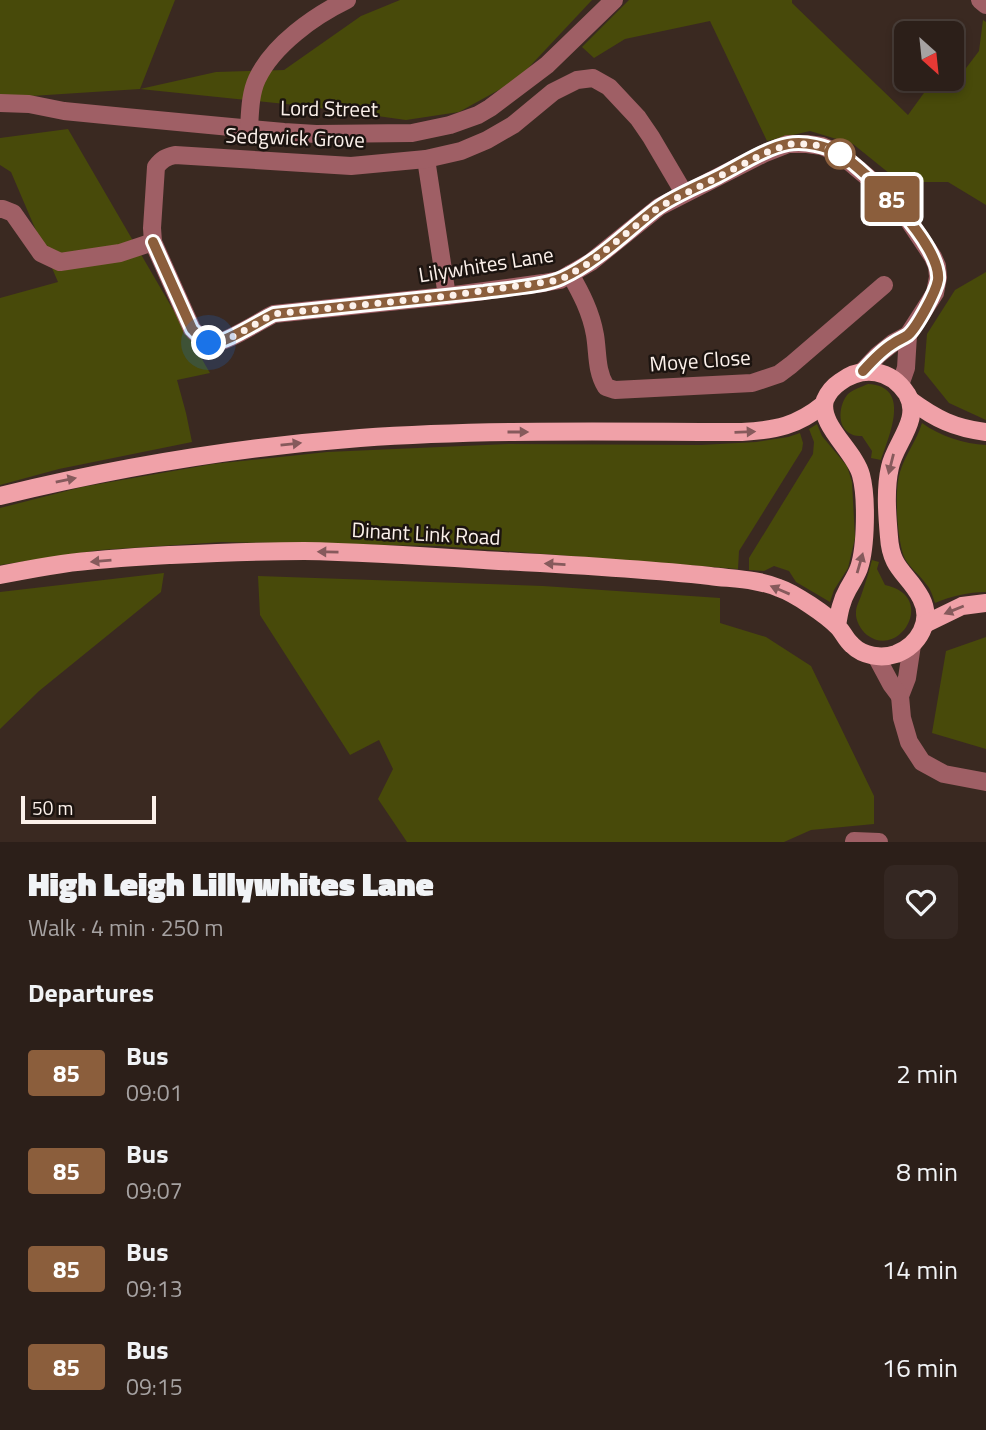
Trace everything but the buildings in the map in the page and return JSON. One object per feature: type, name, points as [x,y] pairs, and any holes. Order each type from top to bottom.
[{"type":"main road","points":[[838,626],[840,607],[855,577],[864,547],[863,492],[856,462],[831,428],[824,404],[827,395],[843,379],[863,371],[875,371],[889,376],[905,393],[940,420],[970,430],[986,432]]},
{"type":"main road","points":[[876,656],[889,656],[912,645],[925,624],[925,608],[921,597],[895,563],[888,531],[887,483],[890,466],[911,416],[905,393]]},
{"type":"main road","points":[[0,496],[130,467],[302,443],[467,433],[768,431],[800,421],[824,404]]},
{"type":"main road","name":"Dinant Link Road","points":[[0,575],[62,564],[144,557],[302,551],[574,565],[754,581],[779,587],[798,598],[838,626],[850,645],[876,656]]},
{"type":"main road","points":[[925,624],[962,606],[986,604]]},
{"type":"street","points":[[248,129],[256,80],[267,65],[299,29],[347,0]]},
{"type":"street","name":"Lord Street","points":[[0,103],[248,129],[316,134],[412,134],[478,115],[547,65],[614,0]]},
{"type":"street","points":[[980,0],[986,5]]},
{"type":"street","name":"Sedgwick Grove","points":[[153,242],[156,167],[166,157],[175,155],[351,166],[426,159],[461,151],[487,140],[513,125],[553,92],[577,80],[593,78],[609,87],[638,118],[684,193]]},
{"type":"street","name":"Lilywhites Lane","points":[[153,242],[192,329],[209,343],[215,343],[225,341],[274,314],[447,296],[560,280],[591,262],[659,207],[684,193],[789,144],[822,146],[840,155],[883,190],[901,209],[937,266],[939,277],[935,293],[908,335],[893,343],[863,371]]},
{"type":"street","points":[[426,159],[447,296]]},
{"type":"street","points":[[0,209],[13,214],[41,253],[60,262],[120,253],[153,242]]},
{"type":"street","name":"Moye Close","points":[[570,274],[589,310],[600,378],[606,387],[615,390],[751,383],[779,374],[884,285]]},
{"type":"street","name":"Lilywhites Lane","points":[[905,393],[908,335]]},
{"type":"street","points":[[912,645],[907,678],[900,696],[902,718],[909,742],[922,762],[944,774],[986,782]]},
{"type":"street","points":[[876,656],[900,696]]},
{"type":"street","points":[[853,841],[879,842]]},
{"type":"shaded area","points":[[0,0],[175,0],[140,89],[0,98]]},
{"type":"shaded area","points":[[400,0],[592,0],[517,80],[459,112],[406,120],[305,106],[140,89],[216,72],[284,70],[361,16]]},
{"type":"shaded area","points":[[629,0],[792,0],[792,3],[908,115],[925,91],[964,91],[964,71],[979,51],[983,20],[986,22],[986,205],[948,182],[900,182],[853,144],[810,131],[767,141],[710,21],[625,39],[594,58],[582,47]]},
{"type":"shaded area","points":[[68,129],[210,373],[177,380],[192,442],[59,469],[0,485],[0,298],[58,282],[11,172],[0,165],[0,138]]},
{"type":"shaded area","points":[[986,272],[986,420],[949,403],[924,372],[927,334],[955,290]]},
{"type":"shaded area","points":[[868,384],[882,387],[890,393],[894,403],[892,426],[881,460],[871,458],[872,451],[862,436],[846,431],[841,421],[845,398],[855,389]]},
{"type":"shaded area","points":[[922,423],[953,438],[986,445],[986,592],[960,595],[935,603],[928,586],[905,559],[898,529],[898,480]]},
{"type":"shaded area","points":[[817,424],[822,436],[847,466],[852,482],[855,538],[848,568],[830,602],[796,582],[789,571],[774,566],[764,571],[749,570],[749,558],[813,454],[814,442],[809,429]]},
{"type":"shaded area","points":[[800,433],[802,450],[739,551],[738,569],[439,546],[222,542],[100,550],[0,565],[0,508],[82,487],[213,464],[327,452],[508,444],[701,445],[756,442]]},
{"type":"shaded area","points":[[872,560],[879,562],[877,569],[885,585],[901,591],[909,601],[911,612],[908,624],[901,633],[891,639],[879,640],[867,635],[856,618],[856,608]]},
{"type":"shaded area","points":[[164,573],[161,592],[39,691],[0,729],[0,592]]},
{"type":"shaded area","points":[[258,576],[543,586],[720,598],[720,623],[766,637],[811,666],[874,796],[874,824],[811,830],[784,842],[407,842],[378,799],[393,769],[379,740],[350,755],[260,615]]},
{"type":"shaded area","points":[[986,637],[986,749],[932,733],[946,651]]},
{"type":"bus line","name":"85","points":[[153,242],[192,329],[209,343],[215,343],[225,341],[274,314],[492,291],[560,280],[591,262],[659,207],[684,193],[789,144],[822,146],[840,155],[883,190],[901,209],[937,266],[939,277],[935,293],[908,335],[893,343],[863,371]]},
{"type":"route","points":[[209,343],[225,341],[274,314],[492,291],[560,280],[591,262],[659,207],[765,153],[789,144],[807,144],[822,146],[840,154]]}]
